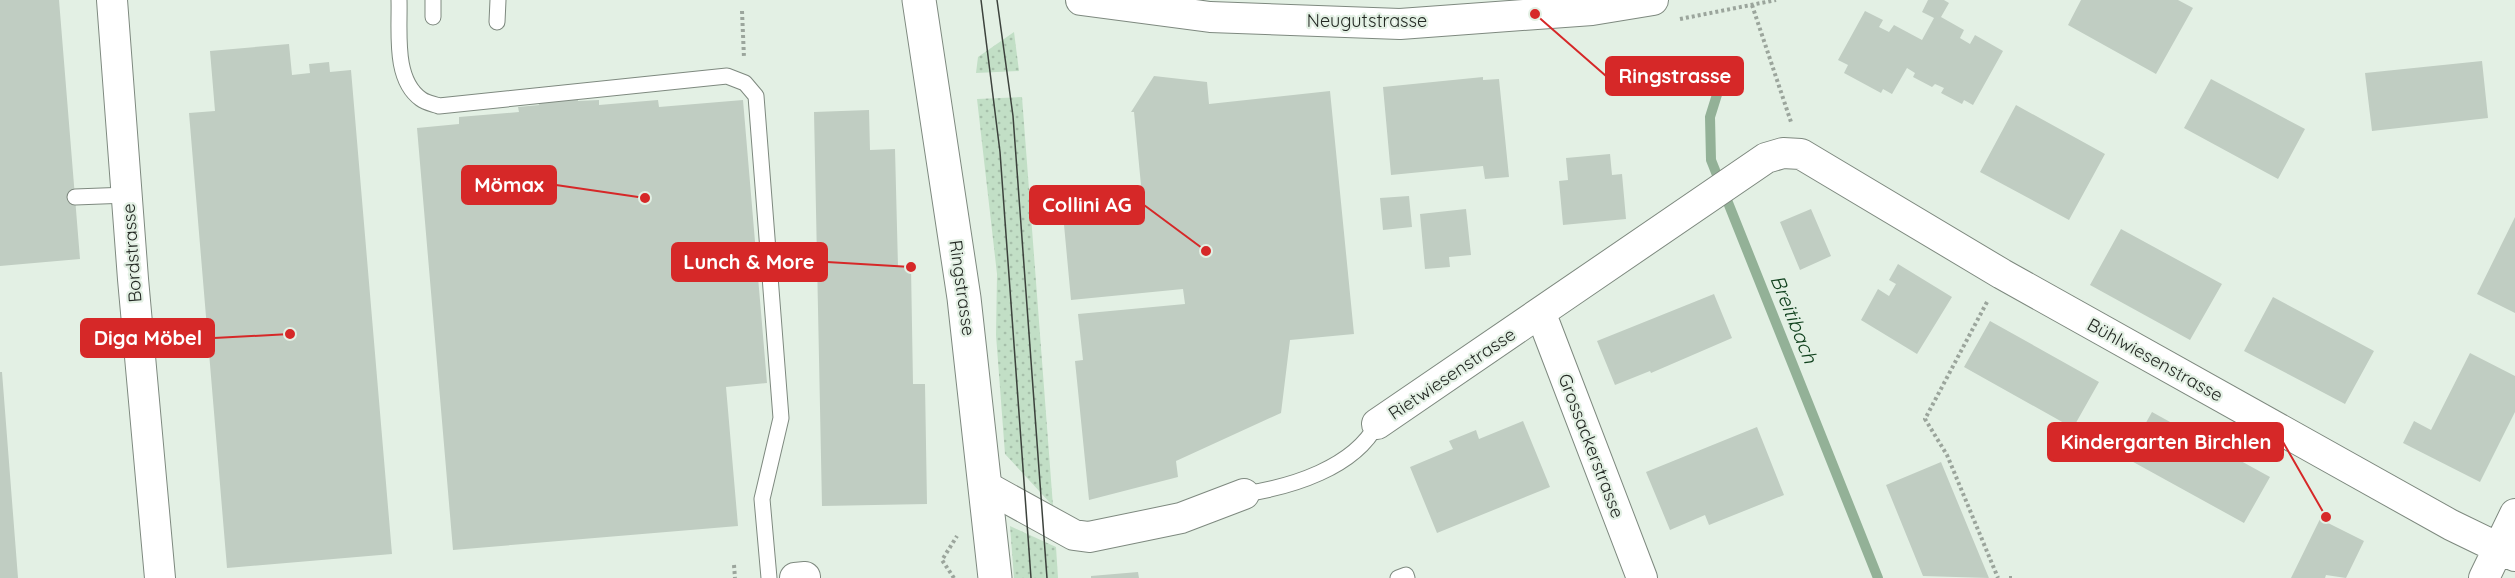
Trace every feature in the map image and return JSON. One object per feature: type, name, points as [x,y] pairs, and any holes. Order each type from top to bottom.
[{"type":"main road","name":"Ringstrasse","points":[[919,0],[964,298],[994,578]]},
{"type":"street","name":"Bordstrasse","points":[[112,0],[160,578]]},
{"type":"street","name":"Neugutstrasse","points":[[1081,0],[1209,17],[1400,24],[1592,10],[1653,0]]},
{"type":"street","name":"Rietwiesenstrasse","points":[[1377,424],[1766,158],[1783,153],[1801,154]]},
{"type":"street","name":"Bühlwiesenstrasse","points":[[1801,154],[2002,274],[2451,525],[2507,551]]},
{"type":"street","name":"Grossackerstrasse","points":[[1541,314],[1642,578]]},
{"type":"street","name":"Rietwiesenstrasse","points":[[985,486],[1074,535],[1089,537],[1180,518],[1244,494]]},
{"type":"street","points":[[2484,578],[2507,551],[2515,514]]},
{"type":"lane","points":[[399,0],[400,54],[407,84],[422,100],[439,106],[727,76],[744,82],[756,96],[781,418],[762,499],[769,578]]},
{"type":"lane","points":[[433,0],[433,17]]},
{"type":"lane","points":[[497,22],[498,0]]},
{"type":"lane","points":[[75,197],[128,195]]},
{"type":"lane","name":"Rietwiesenstrasse","points":[[1244,494],[1280,489],[1308,478],[1361,448],[1377,424]]},
{"type":"lane","points":[[1398,578],[1406,575],[1407,578]]},
{"type":"path","points":[[1776,0],[1752,5],[1801,154]]},
{"type":"path","points":[[742,10],[744,50]]},
{"type":"path","points":[[1998,578],[1947,455],[1925,419],[2002,274]]},
{"type":"path","points":[[954,578],[942,560],[954,537],[961,533]]},
{"type":"path","points":[[734,564],[735,578]]},
{"type":"green space","points":[[1014,32],[1019,71],[976,73],[978,57]]},
{"type":"green space","points":[[1022,97],[1053,506],[1005,454],[996,335],[997,274],[977,99]]},
{"type":"green space","points":[[1010,526],[1056,547],[1058,578],[1014,578]]},
{"type":"building","points":[[0,0],[59,0],[80,259],[0,266]]},
{"type":"building","points":[[1928,0],[1944,0],[1949,3],[1941,17],[1964,30],[1960,38],[1970,44],[1975,35],[2003,51],[1973,105],[1964,100],[1962,104],[1941,93],[1944,88],[1935,84],[1932,87],[1913,77],[1915,73],[1907,68],[1892,94],[1883,89],[1881,93],[1844,73],[1848,65],[1838,60],[1865,11],[1883,20],[1879,27],[1889,32],[1894,25],[1922,40],[1934,18],[1922,12]]},
{"type":"building","points":[[2081,0],[2178,0],[2193,8],[2156,74],[2068,25]]},
{"type":"building","points":[[289,44],[292,75],[310,73],[309,64],[329,62],[330,72],[351,70],[392,554],[227,568],[189,113],[215,111],[210,51]]},
{"type":"building","points":[[2482,61],[2488,118],[2372,131],[2365,73]]},
{"type":"building","points":[[1154,76],[1207,82],[1209,104],[1330,91],[1354,334],[1290,340],[1281,413],[1176,461],[1178,477],[1089,500],[1075,361],[1083,360],[1078,314],[1185,304],[1183,289],[1071,300],[1063,214],[1143,206],[1134,112],[1131,112]]},
{"type":"building","points":[[1483,77],[1483,80],[1499,79],[1509,177],[1485,179],[1483,166],[1391,175],[1383,87]]},
{"type":"building","points":[[2211,79],[2305,129],[2278,179],[2184,128]]},
{"type":"building","points":[[578,92],[578,101],[599,100],[599,105],[658,100],[659,107],[743,100],[767,383],[726,387],[738,526],[453,550],[417,128],[459,124],[459,117],[519,112],[518,107],[539,105],[538,96]]},
{"type":"building","points":[[2016,105],[2105,154],[2069,220],[1980,172]]},
{"type":"building","points":[[869,110],[870,150],[895,149],[898,267],[911,267],[913,384],[925,384],[927,504],[822,506],[814,112]]},
{"type":"building","points":[[1610,154],[1612,175],[1622,174],[1626,219],[1563,225],[1559,181],[1568,180],[1566,158]]},
{"type":"building","points":[[1409,196],[1412,227],[1383,230],[1380,198]]},
{"type":"building","points":[[1466,209],[1471,255],[1449,257],[1450,267],[1425,269],[1420,214]]},
{"type":"building","points":[[1811,209],[1831,256],[1800,270],[1780,222]]},
{"type":"building","points":[[2515,217],[2515,313],[2477,294]]},
{"type":"building","points":[[2121,229],[2222,284],[2190,340],[2090,285]]},
{"type":"building","points":[[1898,264],[1952,297],[1917,354],[1861,320],[1878,289],[1889,296],[1896,284],[1889,280]]},
{"type":"building","points":[[1714,294],[1732,338],[1651,373],[1650,371],[1615,385],[1597,341]]},
{"type":"building","points":[[2273,297],[2374,351],[2345,404],[2244,351]]},
{"type":"building","points":[[1990,321],[2099,382],[2073,428],[1964,367]]},
{"type":"building","points":[[2470,353],[2515,376],[2515,412],[2480,482],[2403,443],[2414,421],[2431,430]]},
{"type":"building","points":[[0,372],[2,372],[18,578],[0,578]]},
{"type":"building","points":[[2152,412],[2270,477],[2244,523],[2126,458]]},
{"type":"building","points":[[1523,421],[1550,487],[1437,533],[1410,467],[1453,449],[1449,441],[1476,430],[1479,439]]},
{"type":"building","points":[[1757,427],[1784,495],[1709,525],[1705,515],[1670,530],[1646,472]]},
{"type":"building","points":[[1941,462],[1989,578],[1923,576],[1886,485]]},
{"type":"building","points":[[2320,519],[2364,541],[2346,578],[2326,575],[2325,578],[2291,578]]},
{"type":"building","points":[[1138,572],[1139,578],[1091,578],[1091,576]]},
{"type":"waterway","name":"Breitibach","points":[[1725,69],[1710,117],[1711,160],[1878,578]]},
{"type":"tram line","points":[[981,0],[1000,152],[1031,578]]},
{"type":"tram line","points":[[997,0],[1013,116],[1047,578]]},
{"type":"place","name":"Ringstrasse","points":[[1535,14]]},
{"type":"place","name":"Mömax","points":[[645,198]]},
{"type":"place","name":"Collini AG","points":[[1206,251]]},
{"type":"place","name":"Lunch & More","points":[[911,267]]},
{"type":"place","name":"Diga Möbel","points":[[290,334]]},
{"type":"place","name":"Kindergarten Birchlen","points":[[2326,517]]}]
